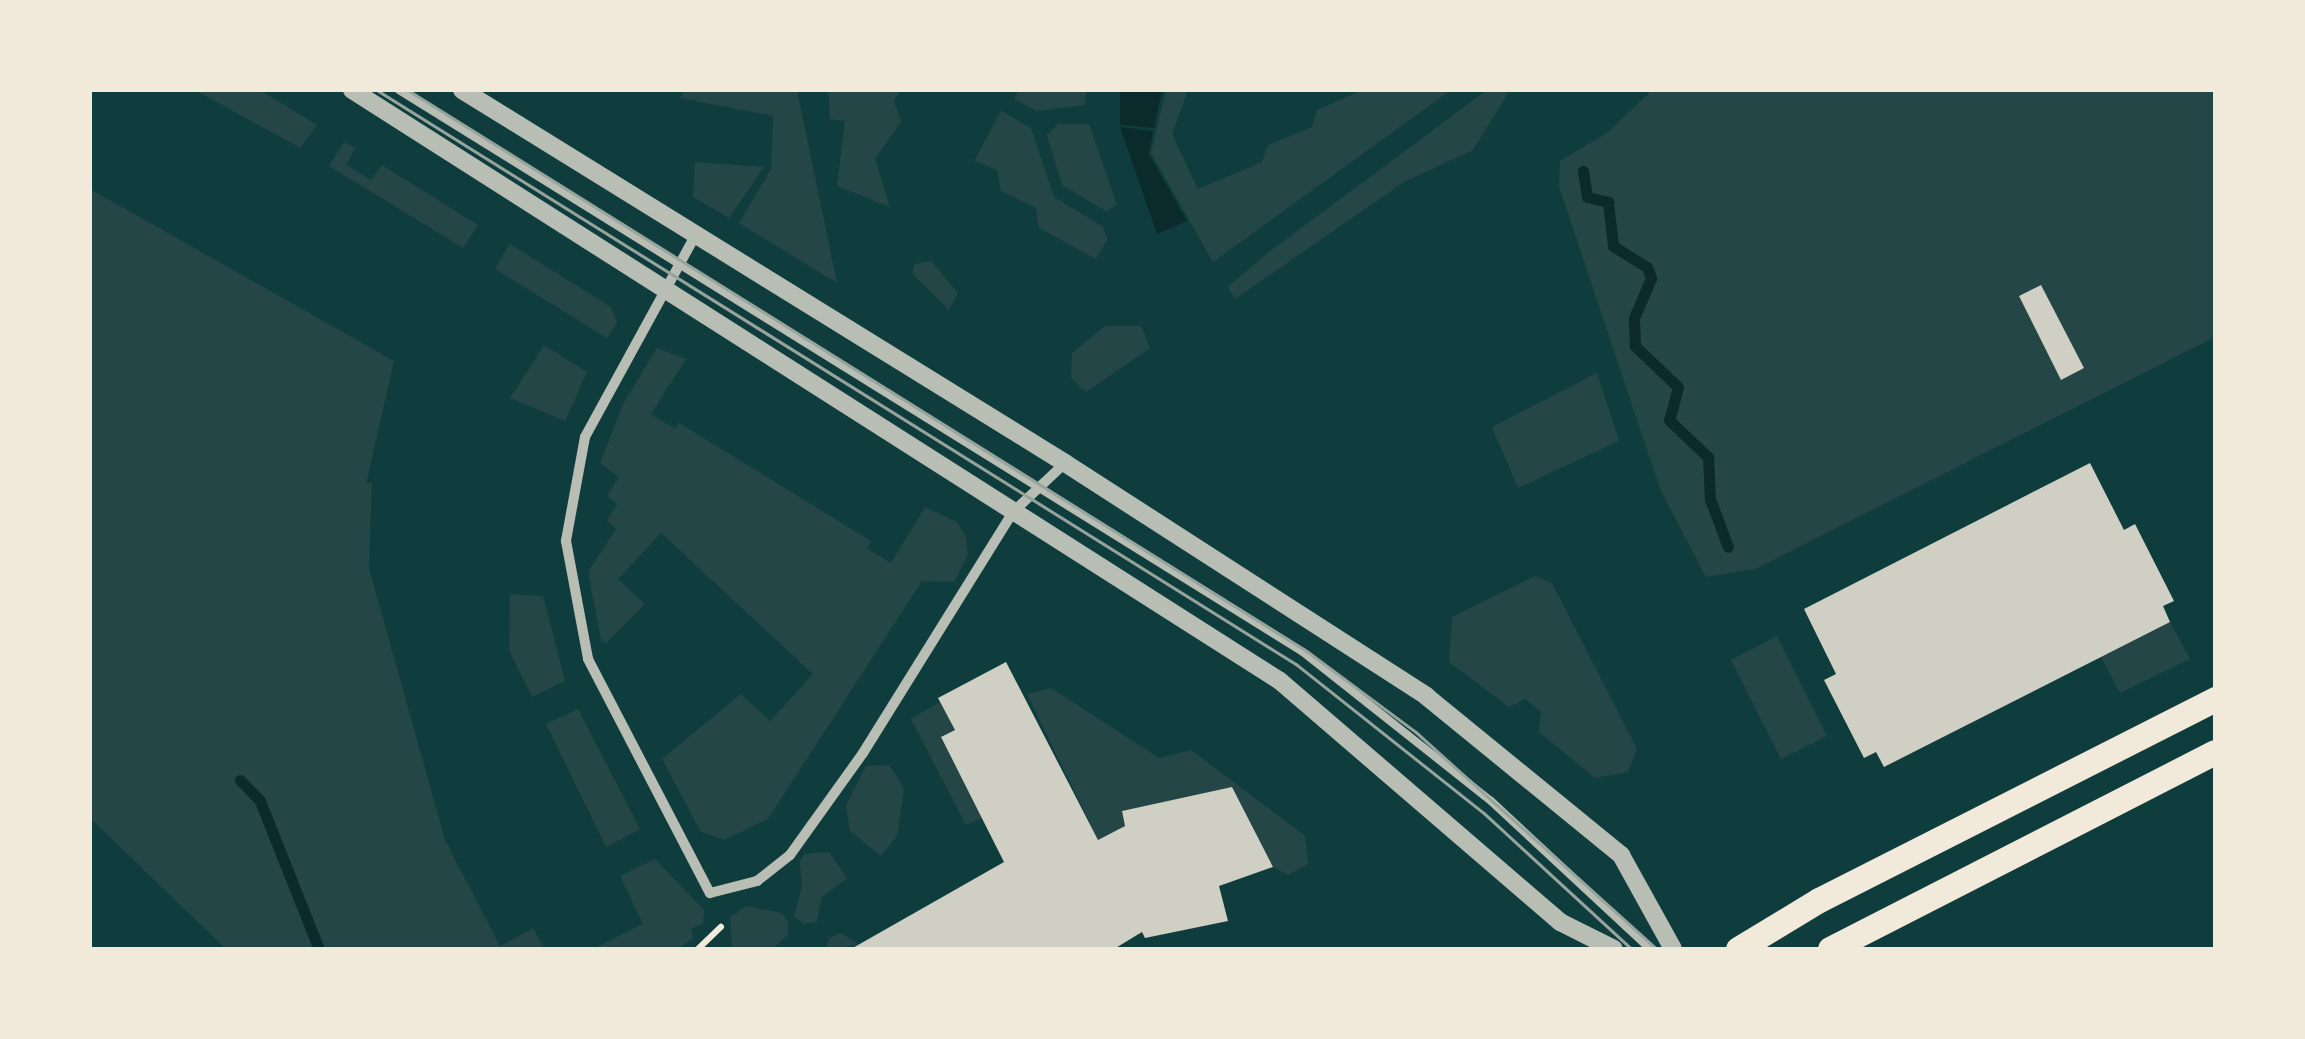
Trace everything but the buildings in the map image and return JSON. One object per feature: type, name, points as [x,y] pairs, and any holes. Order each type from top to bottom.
[{"type":"main road","points":[[1738,949],[1819,900],[2215,699]]},
{"type":"main road","points":[[1830,949],[2215,752]]},
{"type":"street","points":[[352,90],[1280,682],[1560,922],[1614,949]]},
{"type":"street","points":[[462,90],[1064,463],[1426,696],[1620,856],[1673,949]]},
{"type":"street","points":[[696,236],[585,437],[566,541],[576,618],[596,680],[710,893],[757,881],[790,855],[863,753],[1013,512],[1064,463]]},
{"type":"lane","points":[[398,90],[1040,485],[1350,688],[1491,800],[1650,949]]},
{"type":"path","points":[[698,949],[721,927]]},
{"type":"shaded area","points":[[195,90],[260,90],[317,125],[300,148]]},
{"type":"shaded area","points":[[684,90],[797,90],[837,283],[739,223],[771,169],[773,116],[680,98]]},
{"type":"shaded area","points":[[828,90],[901,90],[894,100],[901,122],[875,159],[890,207],[837,186],[845,121],[830,119]]},
{"type":"shaded area","points":[[1019,90],[1086,90],[1085,105],[1037,111],[1014,99]]},
{"type":"shaded area","points":[[1120,90],[1162,90],[1154,128],[1120,125]]},
{"type":"shaded area","points":[[1166,90],[1188,90],[1172,134],[1198,189],[1262,162],[1268,145],[1312,127],[1317,110],[1363,90],[1451,90],[1213,262],[1151,153]]},
{"type":"shaded area","points":[[1487,90],[1510,90],[1473,150],[1404,182],[1235,299],[1228,287],[1265,255]]},
{"type":"shaded area","points":[[1652,90],[2215,90],[2215,337],[1755,569],[1706,577],[1661,491],[1559,187],[1560,161],[1607,133]]},
{"type":"shaded area","points":[[1001,111],[1031,128],[1054,197],[1102,226],[1108,239],[1096,259],[1039,228],[1036,208],[1001,191],[997,170],[974,161]]},
{"type":"shaded area","points":[[1058,124],[1089,124],[1117,205],[1106,211],[1062,185],[1047,135]]},
{"type":"shaded area","points":[[1120,127],[1153,131],[1149,154],[1187,221],[1157,234]]},
{"type":"shaded area","points":[[344,142],[355,148],[346,165],[371,180],[382,165],[478,225],[463,248],[329,166]]},
{"type":"shaded area","points":[[695,162],[764,167],[729,218],[693,197]]},
{"type":"shaded area","points":[[90,189],[394,361],[366,484],[372,482],[369,568],[445,840],[500,946],[533,928],[545,949],[226,949],[90,818]]},
{"type":"shaded area","points":[[510,244],[611,307],[617,323],[607,338],[495,269]]},
{"type":"shaded area","points":[[931,261],[958,293],[949,310],[913,274],[914,264]]},
{"type":"shaded area","points":[[1105,326],[1141,326],[1150,348],[1086,392],[1071,378],[1072,353]]},
{"type":"shaded area","points":[[544,345],[587,372],[565,421],[510,398]]},
{"type":"shaded area","points":[[657,348],[686,359],[651,414],[675,429],[679,423],[871,541],[867,549],[891,563],[925,507],[957,522],[966,537],[968,555],[954,582],[922,581],[768,819],[724,840],[701,832],[662,759],[741,694],[770,721],[813,674],[661,533],[618,579],[645,604],[606,643],[601,640],[588,572],[616,529],[607,521],[617,504],[607,496],[619,477],[600,463],[624,402]]},
{"type":"shaded area","points":[[1597,373],[1619,441],[1518,488],[1492,427]]},
{"type":"shaded area","points":[[1535,576],[1552,583],[1637,749],[1628,772],[1595,778],[1539,732],[1541,712],[1525,699],[1509,707],[1449,662],[1452,617]]},
{"type":"shaded area","points":[[510,594],[543,596],[565,681],[532,697],[509,650]]},
{"type":"shaded area","points":[[2170,622],[2190,659],[2120,693],[2101,657]]},
{"type":"shaded area","points":[[1777,636],[1827,736],[1781,759],[1731,660]]},
{"type":"shaded area","points":[[1051,688],[1159,758],[1191,750],[1305,836],[1308,864],[1288,875],[1273,867],[1232,788],[1122,811],[1125,826],[1098,840],[1027,694]]},
{"type":"shaded area","points":[[940,702],[955,730],[941,738],[982,818],[966,825],[911,719]]},
{"type":"shaded area","points":[[578,709],[640,829],[606,847],[546,724]]},
{"type":"shaded area","points":[[889,765],[904,788],[897,836],[881,856],[850,831],[846,805],[866,766]]},
{"type":"shaded area","points":[[829,852],[847,878],[821,898],[817,922],[804,924],[794,917],[802,887],[800,861],[804,854]]},
{"type":"shaded area","points":[[655,859],[704,910],[703,924],[691,929],[693,939],[677,949],[593,949],[643,924],[620,876]]},
{"type":"shaded area","points":[[747,906],[782,913],[788,921],[788,935],[773,949],[732,949],[730,917]]},
{"type":"shaded area","points":[[841,933],[859,945],[826,949],[829,938]]},
{"type":"waterway","points":[[1583,171],[1587,197],[1608,202],[1613,246],[1647,267],[1651,278],[1634,318],[1635,346],[1678,387],[1669,420],[1708,457],[1710,499],[1728,547]]},
{"type":"waterway","points":[[240,780],[260,801],[319,949]]},
{"type":"tram line","points":[[377,90],[1296,664],[1484,813],[1632,949]]},
{"type":"tram line","points":[[408,90],[1307,651],[1416,732],[1657,949]]}]
